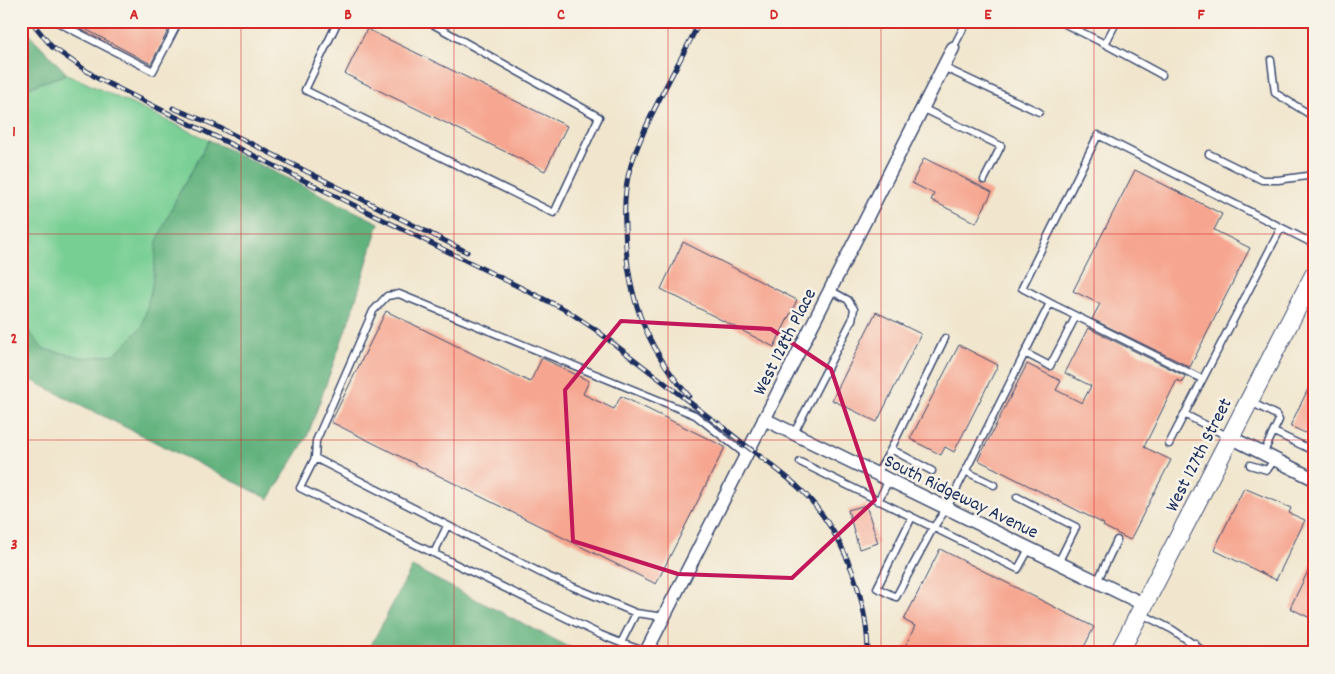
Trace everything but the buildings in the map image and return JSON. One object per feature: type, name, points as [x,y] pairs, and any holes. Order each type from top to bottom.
[{"type":"main road","name":"West 127th Street","points":[[1118,653],[1314,275]]},
{"type":"street","name":"West 128th Place","points":[[647,652],[953,48]]},
{"type":"street","name":"South Ridgeway Avenue","points":[[764,419],[1097,582],[1141,608]]},
{"type":"street","points":[[1230,437],[1314,479]]},
{"type":"lane","points":[[55,21],[153,71],[179,21]]},
{"type":"lane","points":[[338,21],[305,90],[554,213],[599,117],[427,21]]},
{"type":"lane","points":[[953,48],[966,21]]},
{"type":"lane","points":[[1059,21],[1162,75]]},
{"type":"lane","points":[[1105,44],[1117,21]]},
{"type":"lane","points":[[1270,60],[1275,93],[1314,117]]},
{"type":"lane","points":[[943,67],[1039,112]]},
{"type":"lane","points":[[922,108],[1001,146],[984,180]]},
{"type":"lane","points":[[1202,379],[1022,288],[1098,135],[1314,244]]},
{"type":"lane","points":[[1209,154],[1262,180],[1278,180],[1314,175]]},
{"type":"lane","points":[[1169,444],[1281,228]]},
{"type":"lane","points":[[794,434],[852,320],[854,309],[848,300],[830,290]]},
{"type":"lane","points":[[647,652],[601,635],[300,488],[315,458],[316,441],[373,311],[387,296],[399,294],[695,415],[746,456]]},
{"type":"lane","points":[[912,517],[877,588],[896,597],[933,528],[947,508],[1050,303]]},
{"type":"lane","points":[[1024,353],[1050,366],[1076,316]]},
{"type":"lane","points":[[878,501],[890,449],[946,338]]},
{"type":"lane","points":[[1249,401],[1276,415],[1279,420],[1274,432],[1266,470],[1250,465]]},
{"type":"lane","points":[[1184,414],[1230,437]]},
{"type":"lane","points":[[1274,432],[1314,451]]},
{"type":"lane","points":[[890,449],[932,471]]},
{"type":"lane","points":[[315,458],[547,576],[636,613],[664,616]]},
{"type":"lane","points":[[800,462],[1018,569],[1029,549]]},
{"type":"lane","points":[[965,471],[994,485]]},
{"type":"lane","points":[[1017,497],[1076,527],[1058,563]]},
{"type":"lane","points":[[434,553],[448,526]]},
{"type":"lane","points":[[1097,582],[1118,540]]},
{"type":"lane","points":[[1141,608],[1195,643],[1206,653]]},
{"type":"lane","points":[[621,643],[636,613]]},
{"type":"lane","points":[[1190,653],[1195,643]]},
{"type":"highlighted area","points":[[621,321],[771,329],[831,369],[875,500],[792,578],[678,574],[573,541],[565,390]]},
{"type":"green space","points":[[21,25],[67,74],[21,90]]},
{"type":"green space","points":[[67,74],[209,140],[176,199],[142,327],[115,354],[86,358],[43,349],[23,324],[21,314],[21,90]]},
{"type":"green space","points":[[209,140],[379,223],[352,312],[307,437],[269,499],[21,375],[21,314],[23,324],[43,349],[86,358],[115,354],[142,327],[152,286],[157,241],[176,199]]},
{"type":"green space","points":[[412,567],[581,653],[367,653]]},
{"type":"railway","points":[[31,21],[52,47],[97,78],[566,310],[596,330],[723,428]]},
{"type":"railway","points":[[689,396],[673,377],[660,357],[649,337],[634,296],[626,250],[625,203],[629,172],[637,147],[700,21]]},
{"type":"railway","points":[[173,108],[212,124],[467,252]]},
{"type":"railway","points":[[718,423],[796,485],[826,520],[838,541],[857,584],[863,607],[868,653]]}]
